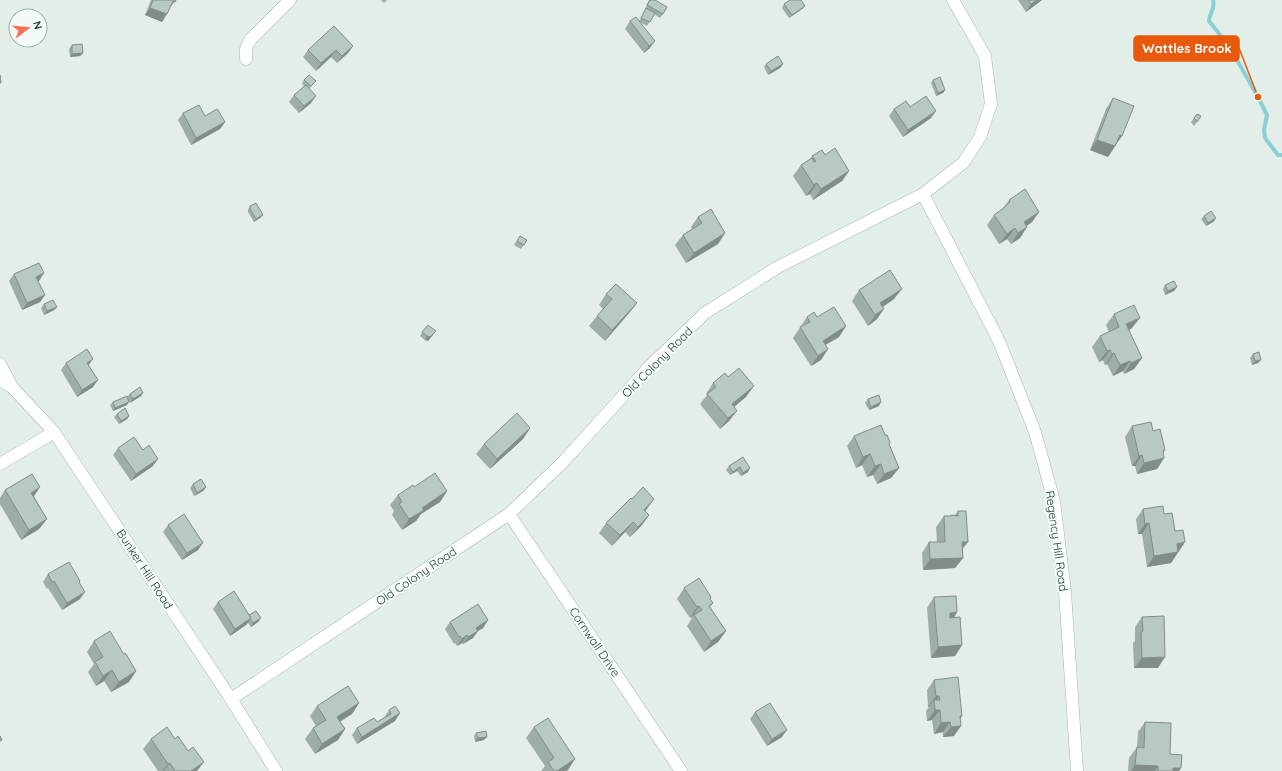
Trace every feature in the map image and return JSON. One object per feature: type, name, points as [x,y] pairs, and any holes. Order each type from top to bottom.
[{"type":"street","points":[[246,59],[246,49],[250,40],[290,0]]},
{"type":"street","name":"Old Colony Road","points":[[231,699],[509,514],[564,462],[649,367],[705,313],[778,267],[923,194],[964,163],[980,136],[991,104],[985,56],[953,0]]},
{"type":"street","name":"Regency Hill Road","points":[[923,194],[999,341],[1035,432],[1054,500],[1065,592],[1077,771]]},
{"type":"street","points":[[0,364],[12,387]]},
{"type":"street","name":"Bunker Hill Road","points":[[0,380],[12,387],[54,432],[231,699],[276,771]]},
{"type":"street","points":[[0,464],[54,432]]},
{"type":"street","name":"Cornwall Drive","points":[[509,514],[681,771]]},
{"type":"building","points":[[153,0],[176,0],[175,2],[173,1],[167,14],[150,8]]},
{"type":"building","points":[[650,0],[655,0],[667,7],[663,14],[647,5]]},
{"type":"building","points":[[790,0],[801,0],[805,6],[792,15],[784,4]]},
{"type":"building","points":[[1028,0],[1037,0],[1031,4]]},
{"type":"building","points":[[646,8],[655,13],[650,22],[641,18]]},
{"type":"building","points":[[636,17],[655,41],[649,46],[630,21]]},
{"type":"building","points":[[334,26],[353,46],[342,56],[336,50],[321,63],[308,50]]},
{"type":"building","points":[[82,44],[83,53],[72,54],[72,45]]},
{"type":"building","points":[[778,56],[783,64],[771,71],[766,64]]},
{"type":"building","points":[[309,75],[316,81],[311,86],[304,80]]},
{"type":"building","points":[[940,77],[945,90],[938,93],[933,80]]},
{"type":"building","points":[[306,85],[316,96],[304,106],[294,95]]},
{"type":"building","points":[[926,96],[936,111],[908,130],[894,109],[906,101],[910,107]]},
{"type":"building","points":[[1113,98],[1134,106],[1122,136],[1120,135],[1115,146],[1097,140]]},
{"type":"building","points":[[199,105],[205,116],[217,109],[225,122],[196,138],[183,113]]},
{"type":"building","points":[[1197,114],[1201,116],[1197,122],[1194,118]]},
{"type":"building","points":[[835,148],[849,171],[821,189],[817,183],[814,185],[801,165],[812,158],[814,162],[816,161],[812,156],[822,150],[825,155]]},
{"type":"building","points":[[1025,189],[1039,212],[1024,222],[1027,227],[1018,233],[1015,228],[1007,234],[994,215],[1010,202],[1009,200]]},
{"type":"building","points":[[256,203],[263,215],[256,219],[250,209],[250,206]]},
{"type":"building","points":[[711,209],[725,233],[694,253],[683,235],[702,223],[698,217]]},
{"type":"building","points":[[1211,211],[1216,218],[1208,223],[1204,216]]},
{"type":"building","points":[[520,236],[527,240],[524,245],[517,241]]},
{"type":"building","points":[[39,263],[44,273],[36,277],[45,295],[27,303],[14,274]]},
{"type":"building","points":[[890,270],[902,289],[880,303],[884,309],[875,315],[859,290]]},
{"type":"building","points":[[1174,281],[1177,287],[1168,291],[1165,285]]},
{"type":"building","points":[[616,284],[637,303],[612,330],[597,316],[612,299],[606,294]]},
{"type":"building","points":[[53,300],[57,307],[47,311],[44,304]]},
{"type":"building","points":[[1134,305],[1140,318],[1126,324],[1142,358],[1131,363],[1130,361],[1120,365],[1114,353],[1112,354],[1110,350],[1107,351],[1100,336],[1119,327],[1114,314]]},
{"type":"building","points":[[834,307],[846,326],[823,341],[828,349],[818,356],[800,327],[810,322],[807,317],[814,312],[817,317]]},
{"type":"building","points":[[428,325],[436,331],[430,337],[422,332]]},
{"type":"building","points":[[87,349],[93,359],[87,363],[98,380],[82,390],[66,363]]},
{"type":"building","points":[[1259,352],[1261,360],[1255,361],[1253,354]]},
{"type":"building","points":[[739,368],[754,386],[732,404],[737,411],[728,418],[707,394],[716,387],[713,383],[725,373],[728,377]]},
{"type":"building","points":[[140,387],[143,393],[133,399],[130,394]]},
{"type":"building","points":[[879,395],[881,402],[871,407],[868,399]]},
{"type":"building","points":[[127,396],[129,402],[115,408],[113,402]]},
{"type":"building","points":[[125,408],[129,416],[121,421],[117,414]]},
{"type":"building","points":[[517,413],[530,428],[497,459],[484,444]]},
{"type":"building","points":[[1151,422],[1153,431],[1160,429],[1165,450],[1163,451],[1164,458],[1144,463],[1142,455],[1139,456],[1132,426]]},
{"type":"building","points":[[881,425],[890,442],[889,444],[899,468],[884,474],[881,464],[875,466],[870,454],[863,457],[854,436]]},
{"type":"building","points":[[134,437],[143,450],[149,445],[158,459],[136,474],[118,448]]},
{"type":"building","points":[[743,457],[750,468],[743,473],[740,467],[733,472],[729,466]]},
{"type":"building","points":[[435,473],[447,491],[422,508],[424,510],[409,519],[399,504],[402,502],[398,495],[413,485],[414,487]]},
{"type":"building","points":[[32,474],[40,487],[31,493],[47,519],[29,530],[5,490]]},
{"type":"building","points":[[201,479],[206,487],[197,493],[193,484]]},
{"type":"building","points":[[643,487],[654,499],[644,510],[649,515],[638,527],[633,522],[620,535],[606,523]]},
{"type":"building","points":[[1163,506],[1164,514],[1172,513],[1175,531],[1183,530],[1185,542],[1177,544],[1178,552],[1154,556],[1149,523],[1145,524],[1143,509]]},
{"type":"building","points":[[958,511],[966,511],[968,542],[962,542],[963,558],[930,559],[929,542],[945,542],[944,516],[958,516]]},
{"type":"building","points":[[184,514],[203,543],[187,553],[168,525]]},
{"type":"building","points":[[69,562],[85,592],[67,603],[48,574]]},
{"type":"building","points":[[699,578],[711,597],[710,599],[713,603],[709,606],[726,631],[711,641],[694,615],[702,610],[699,606],[697,607],[684,588]]},
{"type":"building","points":[[234,591],[251,618],[235,629],[218,602]]},
{"type":"building","points":[[956,596],[957,612],[950,613],[950,618],[960,617],[962,645],[938,647],[934,597]]},
{"type":"building","points":[[478,604],[488,620],[476,628],[478,631],[468,637],[467,635],[462,639],[460,636],[459,637],[450,622]]},
{"type":"building","points":[[256,611],[261,618],[253,623],[249,615]]},
{"type":"building","points":[[1164,616],[1165,657],[1142,658],[1142,617]]},
{"type":"building","points":[[110,631],[136,671],[119,682],[112,670],[103,676],[95,662],[103,657],[94,641]]},
{"type":"building","points":[[958,677],[962,716],[960,716],[961,726],[951,727],[950,722],[941,723],[940,710],[935,710],[934,700],[940,700],[939,696],[936,696],[934,680]]},
{"type":"building","points":[[348,686],[359,703],[337,717],[345,729],[322,744],[313,728],[326,720],[317,706]]},
{"type":"building","points":[[770,703],[787,730],[772,739],[755,712]]},
{"type":"building","points":[[395,706],[400,713],[362,737],[357,728],[374,718],[377,722],[391,714],[389,710]]},
{"type":"building","points":[[548,718],[575,759],[557,771],[554,771],[548,762],[554,758],[534,727]]},
{"type":"building","points":[[1145,722],[1171,723],[1170,754],[1182,755],[1181,768],[1173,768],[1173,771],[1158,771],[1158,766],[1135,765],[1137,747],[1144,748]]},
{"type":"building","points":[[167,727],[175,739],[178,736],[188,751],[193,747],[204,762],[191,771],[175,771],[170,763],[168,764],[151,739]]},
{"type":"building","points":[[486,731],[487,737],[478,738],[476,733]]},
{"type":"waterway","points":[[1213,0],[1214,6],[1209,21],[1229,46],[1267,115],[1264,130],[1265,138],[1278,155],[1282,155]]},
{"type":"place","name":"Wattles Brook","points":[[1258,97]]}]
